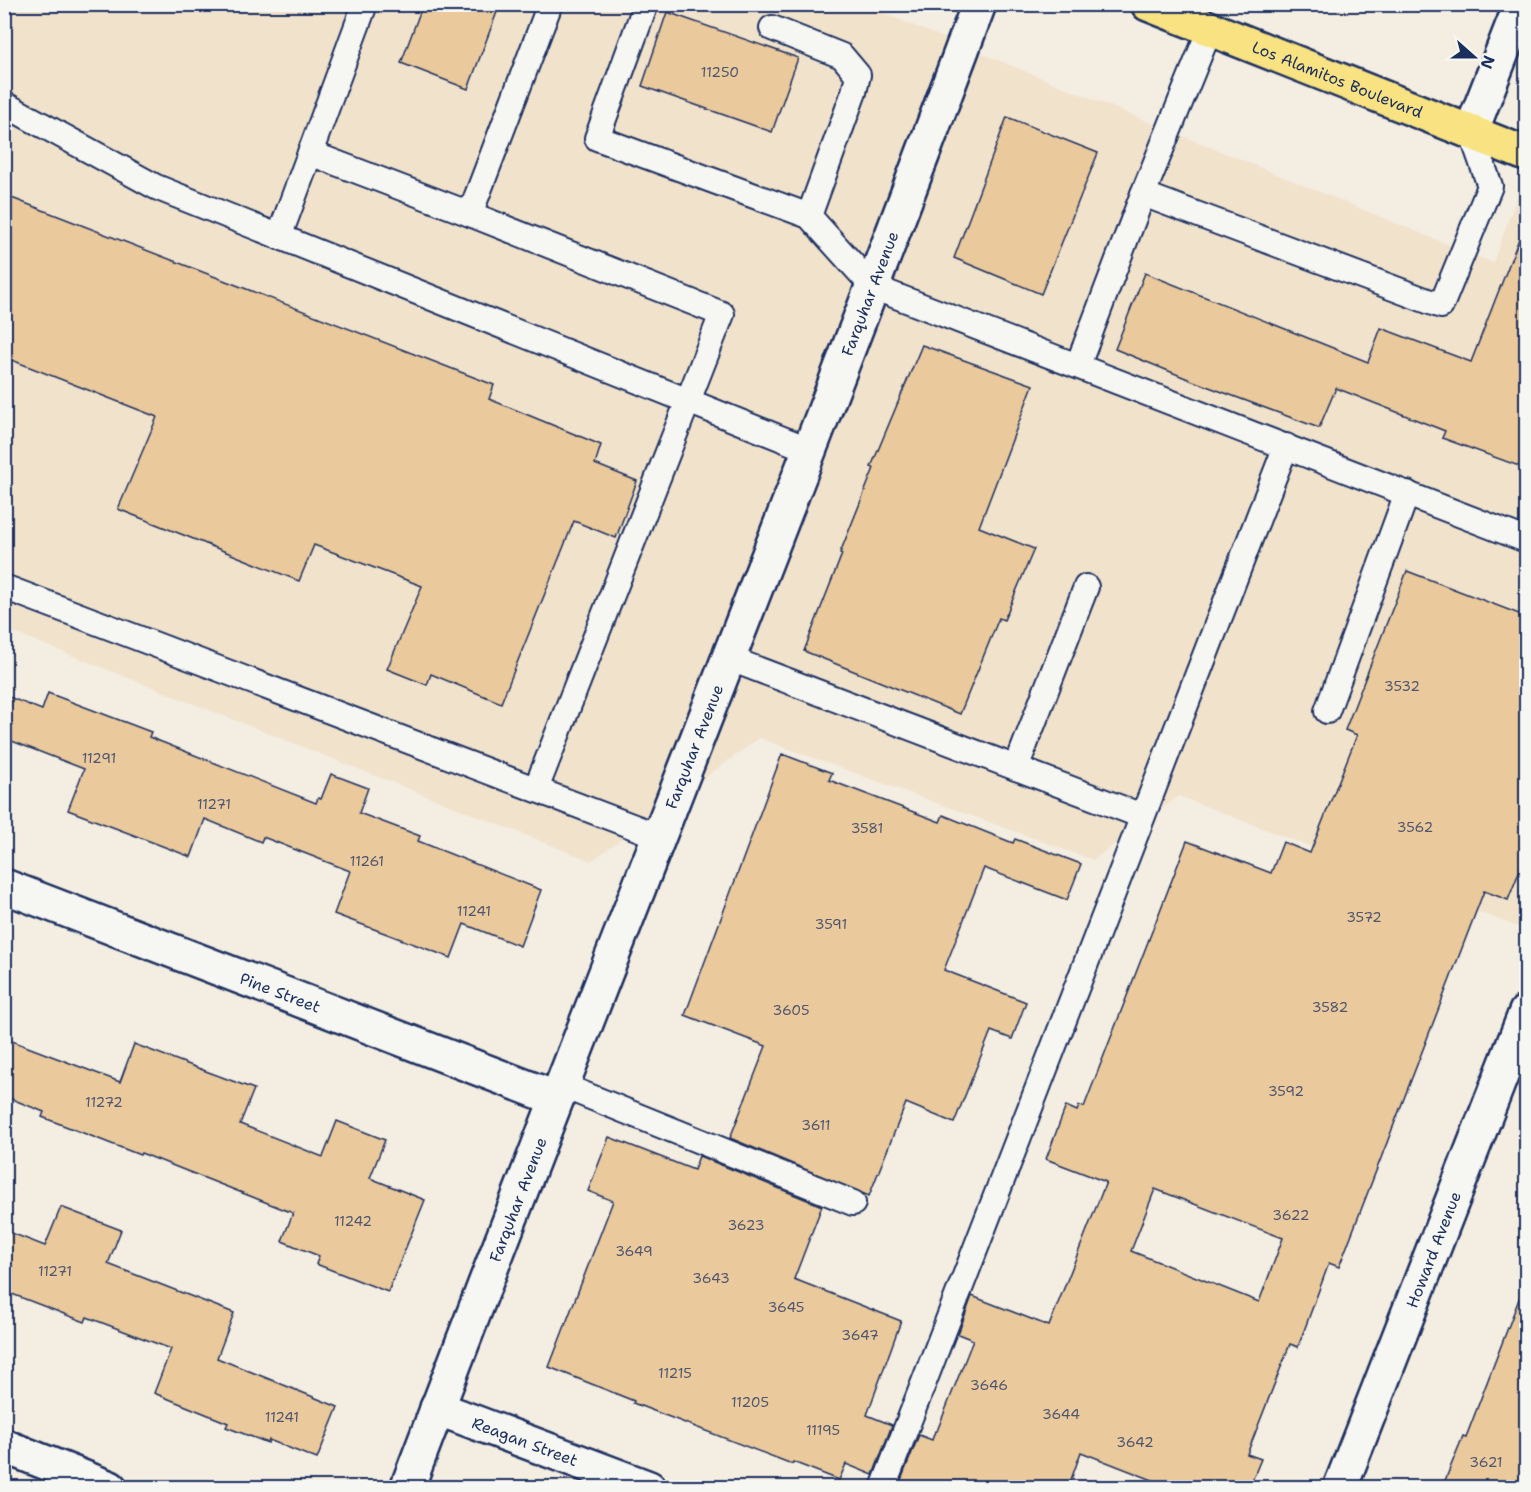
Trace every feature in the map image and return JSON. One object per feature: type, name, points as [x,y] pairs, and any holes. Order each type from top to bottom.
[{"type":"main road","name":"Los Alamitos Boulevard","points":[[1148,4],[1527,154]]},
{"type":"street","name":"Farquhar Avenue","points":[[407,1488],[558,1092],[873,287],[979,4]]},
{"type":"street","points":[[1471,132],[1521,4]]},
{"type":"street","name":"Pine Street","points":[[4,886],[558,1092]]},
{"type":"street","name":"Howard Avenue","points":[[1340,1488],[1527,1012]]},
{"type":"street","name":"Reagan Street","points":[[437,1407],[649,1488]]},
{"type":"street","points":[[4,1446],[110,1488]]},
{"type":"lane","points":[[279,237],[365,4]]},
{"type":"lane","points":[[470,214],[549,4]]},
{"type":"lane","points":[[646,4],[597,138],[808,216],[873,287],[1527,540]]},
{"type":"lane","points":[[772,28],[842,56],[858,75],[854,92],[808,216]]},
{"type":"lane","points":[[1078,365],[1143,194],[1210,29]]},
{"type":"lane","points":[[4,104],[156,188],[810,450]]},
{"type":"lane","points":[[1143,194],[1441,306],[1490,186],[1471,132]]},
{"type":"lane","points":[[310,153],[722,314],[690,401],[536,789]]},
{"type":"lane","points":[[883,1488],[1286,446]]},
{"type":"lane","points":[[1327,711],[1407,493]]},
{"type":"lane","points":[[4,586],[658,836]]},
{"type":"lane","points":[[1016,768],[1086,587]]},
{"type":"lane","points":[[728,658],[1142,816]]},
{"type":"lane","points":[[558,1092],[853,1203]]},
{"type":"shaded area","points":[[4,5],[863,5],[1493,263],[1526,172],[1526,930],[1179,796],[1093,860],[759,738],[591,861],[5,629]]},
{"type":"building","points":[[423,4],[500,4],[468,89],[401,63]]},
{"type":"building","points":[[667,12],[798,58],[772,132],[642,86]]},
{"type":"building","points":[[1007,117],[1098,153],[1041,294],[954,258]]},
{"type":"building","points":[[4,195],[494,385],[489,399],[601,445],[595,464],[637,481],[616,538],[574,521],[501,703],[431,674],[427,685],[387,669],[422,586],[314,545],[299,581],[118,509],[157,417],[4,357]]},
{"type":"building","points":[[1524,226],[1527,226],[1527,469],[1442,438],[1445,431],[1336,388],[1319,428],[1115,349],[1145,273],[1368,362],[1381,328],[1471,362]]},
{"type":"building","points":[[922,345],[1033,385],[979,527],[1034,549],[1004,620],[999,618],[960,714],[804,651],[874,468],[871,467]]},
{"type":"building","points":[[1407,571],[1527,617],[1527,852],[1508,900],[1484,891],[1339,1267],[1329,1263],[1298,1347],[1290,1344],[1247,1454],[1261,1459],[1249,1488],[1173,1488],[1081,1452],[1068,1488],[906,1488],[899,1485],[919,1435],[932,1440],[937,1431],[973,1340],[958,1334],[972,1296],[1049,1326],[1106,1182],[1046,1159],[1066,1106],[1077,1111],[1079,1106],[1084,1107],[1187,841],[1271,873],[1283,842],[1310,853],[1357,735],[1345,730]],"holes":[[[1155,1189],[1283,1238],[1259,1302],[1131,1251]]]},
{"type":"building","points":[[48,693],[151,732],[149,737],[316,803],[318,798],[321,799],[331,774],[368,788],[359,813],[420,836],[418,841],[541,890],[520,946],[464,924],[451,958],[334,914],[350,871],[263,837],[261,842],[205,819],[191,857],[68,810],[84,769],[4,738],[4,695],[42,710]]},
{"type":"building","points":[[782,754],[832,773],[829,780],[940,822],[943,815],[1013,843],[1015,839],[1081,864],[1067,900],[984,868],[944,970],[1026,1002],[1012,1039],[991,1031],[954,1123],[906,1103],[869,1196],[730,1138],[766,1046],[685,1015]]},
{"type":"building","points":[[4,1038],[120,1082],[134,1044],[254,1089],[240,1124],[323,1157],[337,1121],[385,1140],[370,1178],[425,1200],[388,1292],[316,1264],[319,1256],[282,1241],[293,1213],[42,1117],[44,1112],[4,1096]]},
{"type":"building","points":[[609,1137],[694,1170],[699,1156],[822,1206],[794,1279],[901,1321],[867,1415],[892,1425],[873,1475],[846,1464],[839,1480],[633,1403],[634,1401],[549,1367],[613,1201],[588,1191]]},
{"type":"building","points":[[61,1207],[121,1230],[108,1264],[234,1313],[217,1358],[338,1407],[317,1459],[269,1440],[268,1443],[226,1427],[228,1423],[154,1393],[171,1349],[87,1317],[85,1322],[4,1291],[4,1230],[45,1246]]},
{"type":"building","points":[[1524,1286],[1527,1287],[1527,1488],[1442,1488],[1463,1436],[1466,1437]]}]
